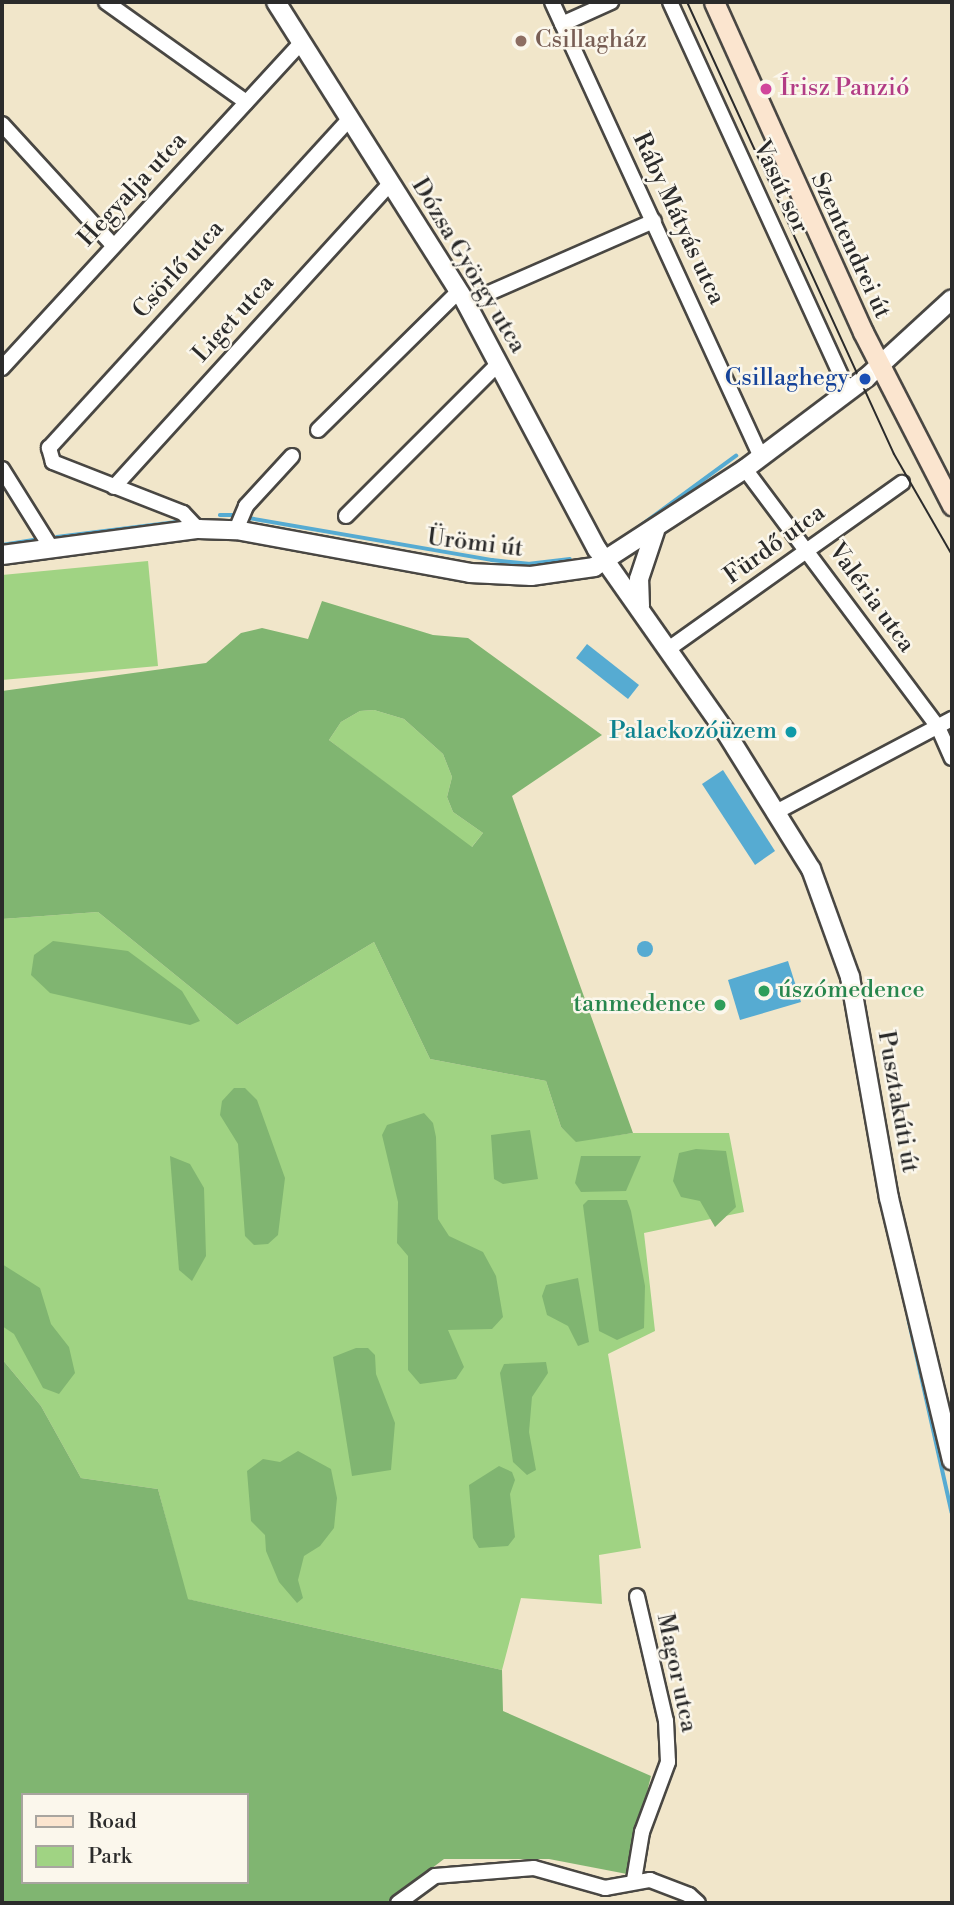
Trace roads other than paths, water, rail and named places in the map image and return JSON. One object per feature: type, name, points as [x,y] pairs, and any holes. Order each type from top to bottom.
[{"type":"main road","name":"Szentendrei út","points":[[713,2],[879,363],[952,505]]},
{"type":"street","points":[[106,2],[246,102]]},
{"type":"street","name":"Dózsa György utca","points":[[276,2],[300,44],[463,297],[607,561]]},
{"type":"street","name":"Ráby Mátyás utca","points":[[552,2],[761,457]]},
{"type":"street","points":[[562,24],[611,2]]},
{"type":"street","name":"Vasút sor","points":[[670,2],[848,391]]},
{"type":"street","name":"Hegyalja utca","points":[[2,368],[300,44]]},
{"type":"street","name":"Csörlő utca","points":[[114,487],[53,462],[48,455],[49,448],[349,119]]},
{"type":"street","points":[[2,124],[113,245]]},
{"type":"street","name":"Liget utca","points":[[114,487],[391,183]]},
{"type":"street","points":[[318,430],[463,297],[654,220]]},
{"type":"street","name":"Ürömi út","points":[[2,555],[198,528],[236,530],[506,576],[554,575],[607,561],[745,469],[848,391],[952,299]]},
{"type":"street","points":[[346,516],[498,364]]},
{"type":"street","points":[[236,530],[246,506],[292,456]]},
{"type":"street","points":[[2,468],[52,549]]},
{"type":"street","name":"Valéria utca","points":[[745,469],[808,549],[938,727],[952,758]]},
{"type":"street","name":"Fürdő utca","points":[[674,645],[902,483]]},
{"type":"street","points":[[114,487],[183,513],[198,528]]},
{"type":"street","points":[[640,606],[639,579],[655,531]]},
{"type":"street","name":"Pusztakúti út","points":[[607,561],[778,811],[811,869],[850,977],[889,1198],[952,1461]]},
{"type":"street","points":[[778,811],[952,719]]},
{"type":"street","name":"Magor utca","points":[[634,1880],[646,1821],[666,1774],[668,1749],[637,1596]]},
{"type":"street","points":[[398,1903],[435,1876],[456,1872],[545,1869],[605,1888],[634,1880],[666,1884],[698,1903]]},
{"type":"water","points":[[587,644],[639,685],[628,699],[576,658]]},
{"type":"water","points":[[723,770],[775,851],[755,865],[702,784]]},
{"type":"water","points":[[642,941],[648,941],[653,949],[651,955],[642,957],[637,952],[637,946]]},
{"type":"water","name":"úszómedence","points":[[788,961],[801,1002],[740,1020],[728,980]]},
{"type":"waterway","points":[[632,532],[736,456]]},
{"type":"waterway","points":[[220,515],[232,515]]},
{"type":"waterway","points":[[249,518],[492,560],[528,564],[570,559]]},
{"type":"waterway","points":[[57,537],[184,521]]},
{"type":"waterway","points":[[2,545],[40,539]]},
{"type":"waterway","points":[[909,1320],[952,1512]]},
{"type":"tram line","points":[[687,2],[894,454],[952,555]]},
{"type":"place","name":"Csillagház","points":[[521,41]]},
{"type":"place","name":"Írisz Panzió","points":[[766,89]]},
{"type":"place","name":"Csillaghegy","points":[[865,379]]},
{"type":"place","name":"Palackozóüzem","points":[[791,732]]},
{"type":"place","name":"úszómedence","points":[[764,991]]},
{"type":"place","name":"tanmedence","points":[[720,1005]]}]
